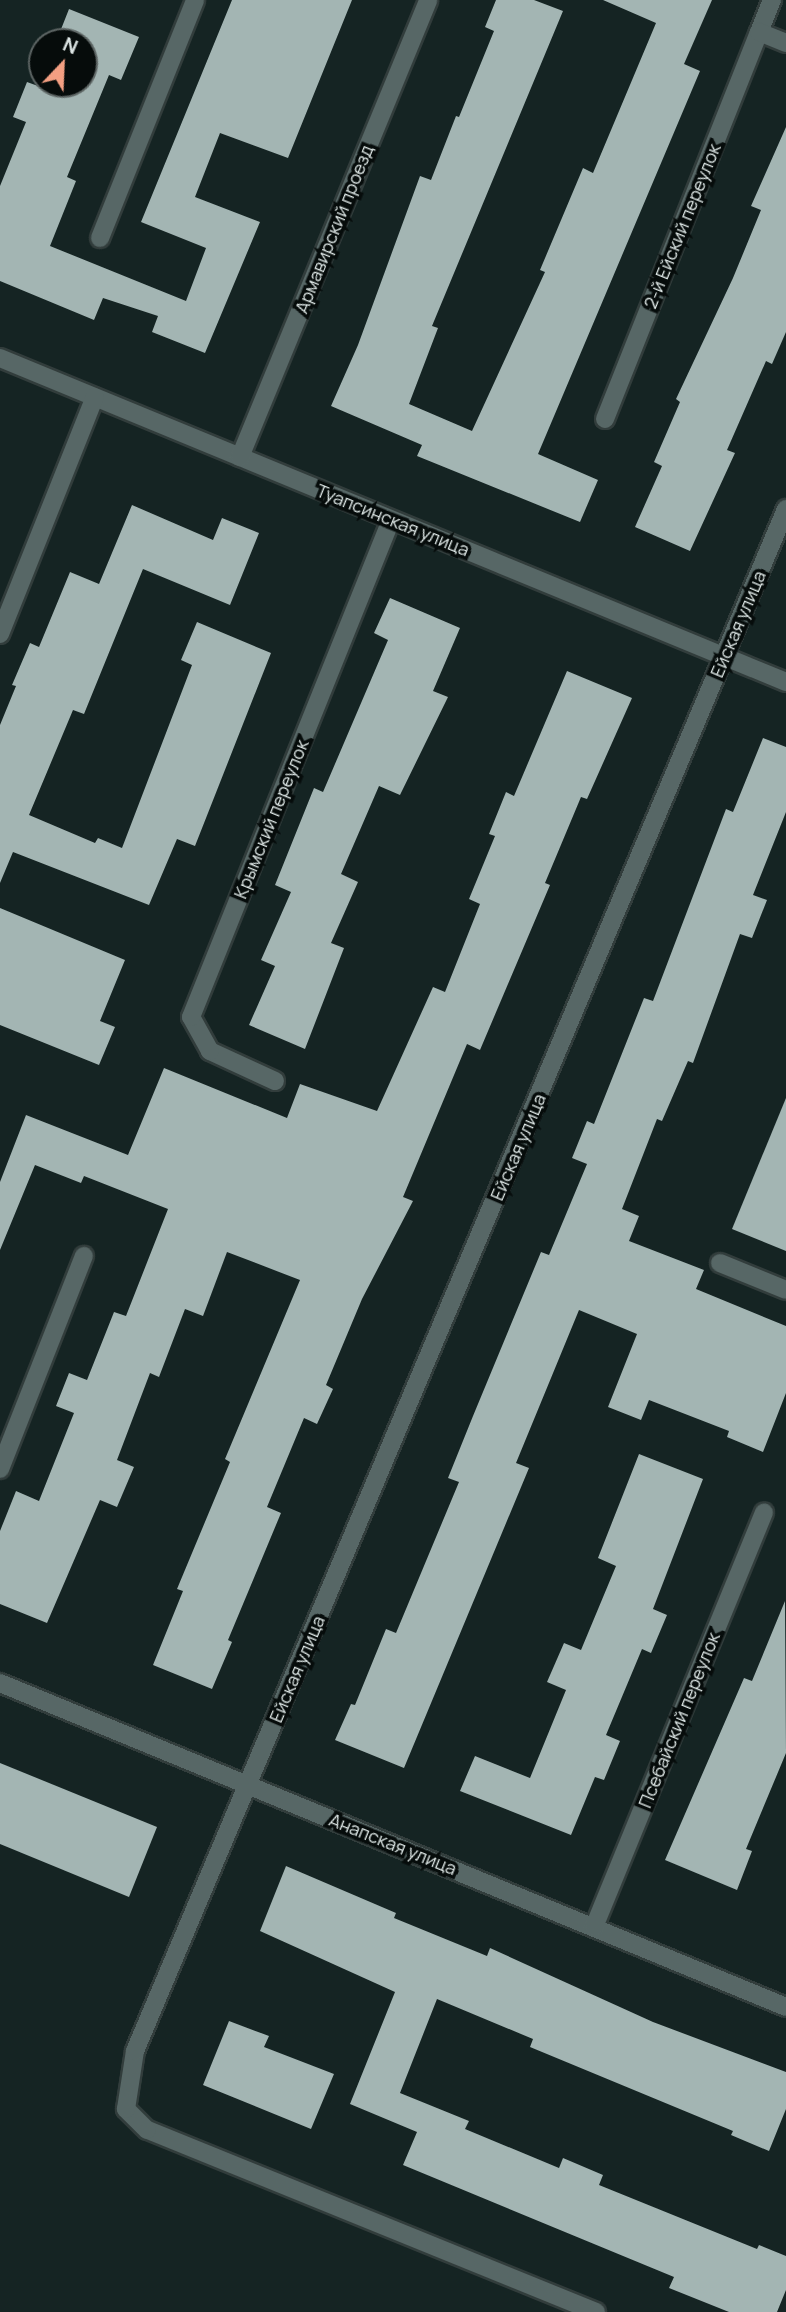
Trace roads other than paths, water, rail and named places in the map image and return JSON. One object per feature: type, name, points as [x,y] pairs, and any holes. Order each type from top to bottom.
[{"type":"street","points":[[100,238],[195,0]]},
{"type":"street","name":"Армавирский проезд","points":[[240,457],[428,0]]},
{"type":"street","name":"2-й Ейский переулок","points":[[605,419],[772,0]]},
{"type":"street","points":[[759,32],[786,43]]},
{"type":"street","name":"Туапсинская улица","points":[[0,358],[786,682]]},
{"type":"street","points":[[0,634],[95,397]]},
{"type":"street","name":"Ейская улица","points":[[596,2312],[147,2130],[126,2109],[135,2051],[786,509]]},
{"type":"street","name":"Крымский переулок","points":[[275,1081],[210,1051],[191,1017],[391,520]]},
{"type":"street","points":[[0,1469],[84,1256]]},
{"type":"street","points":[[720,1263],[786,1290]]},
{"type":"street","name":"Псебайский переулок","points":[[594,1927],[764,1512]]},
{"type":"street","name":"Анапская улица","points":[[0,1683],[786,2007]]}]
